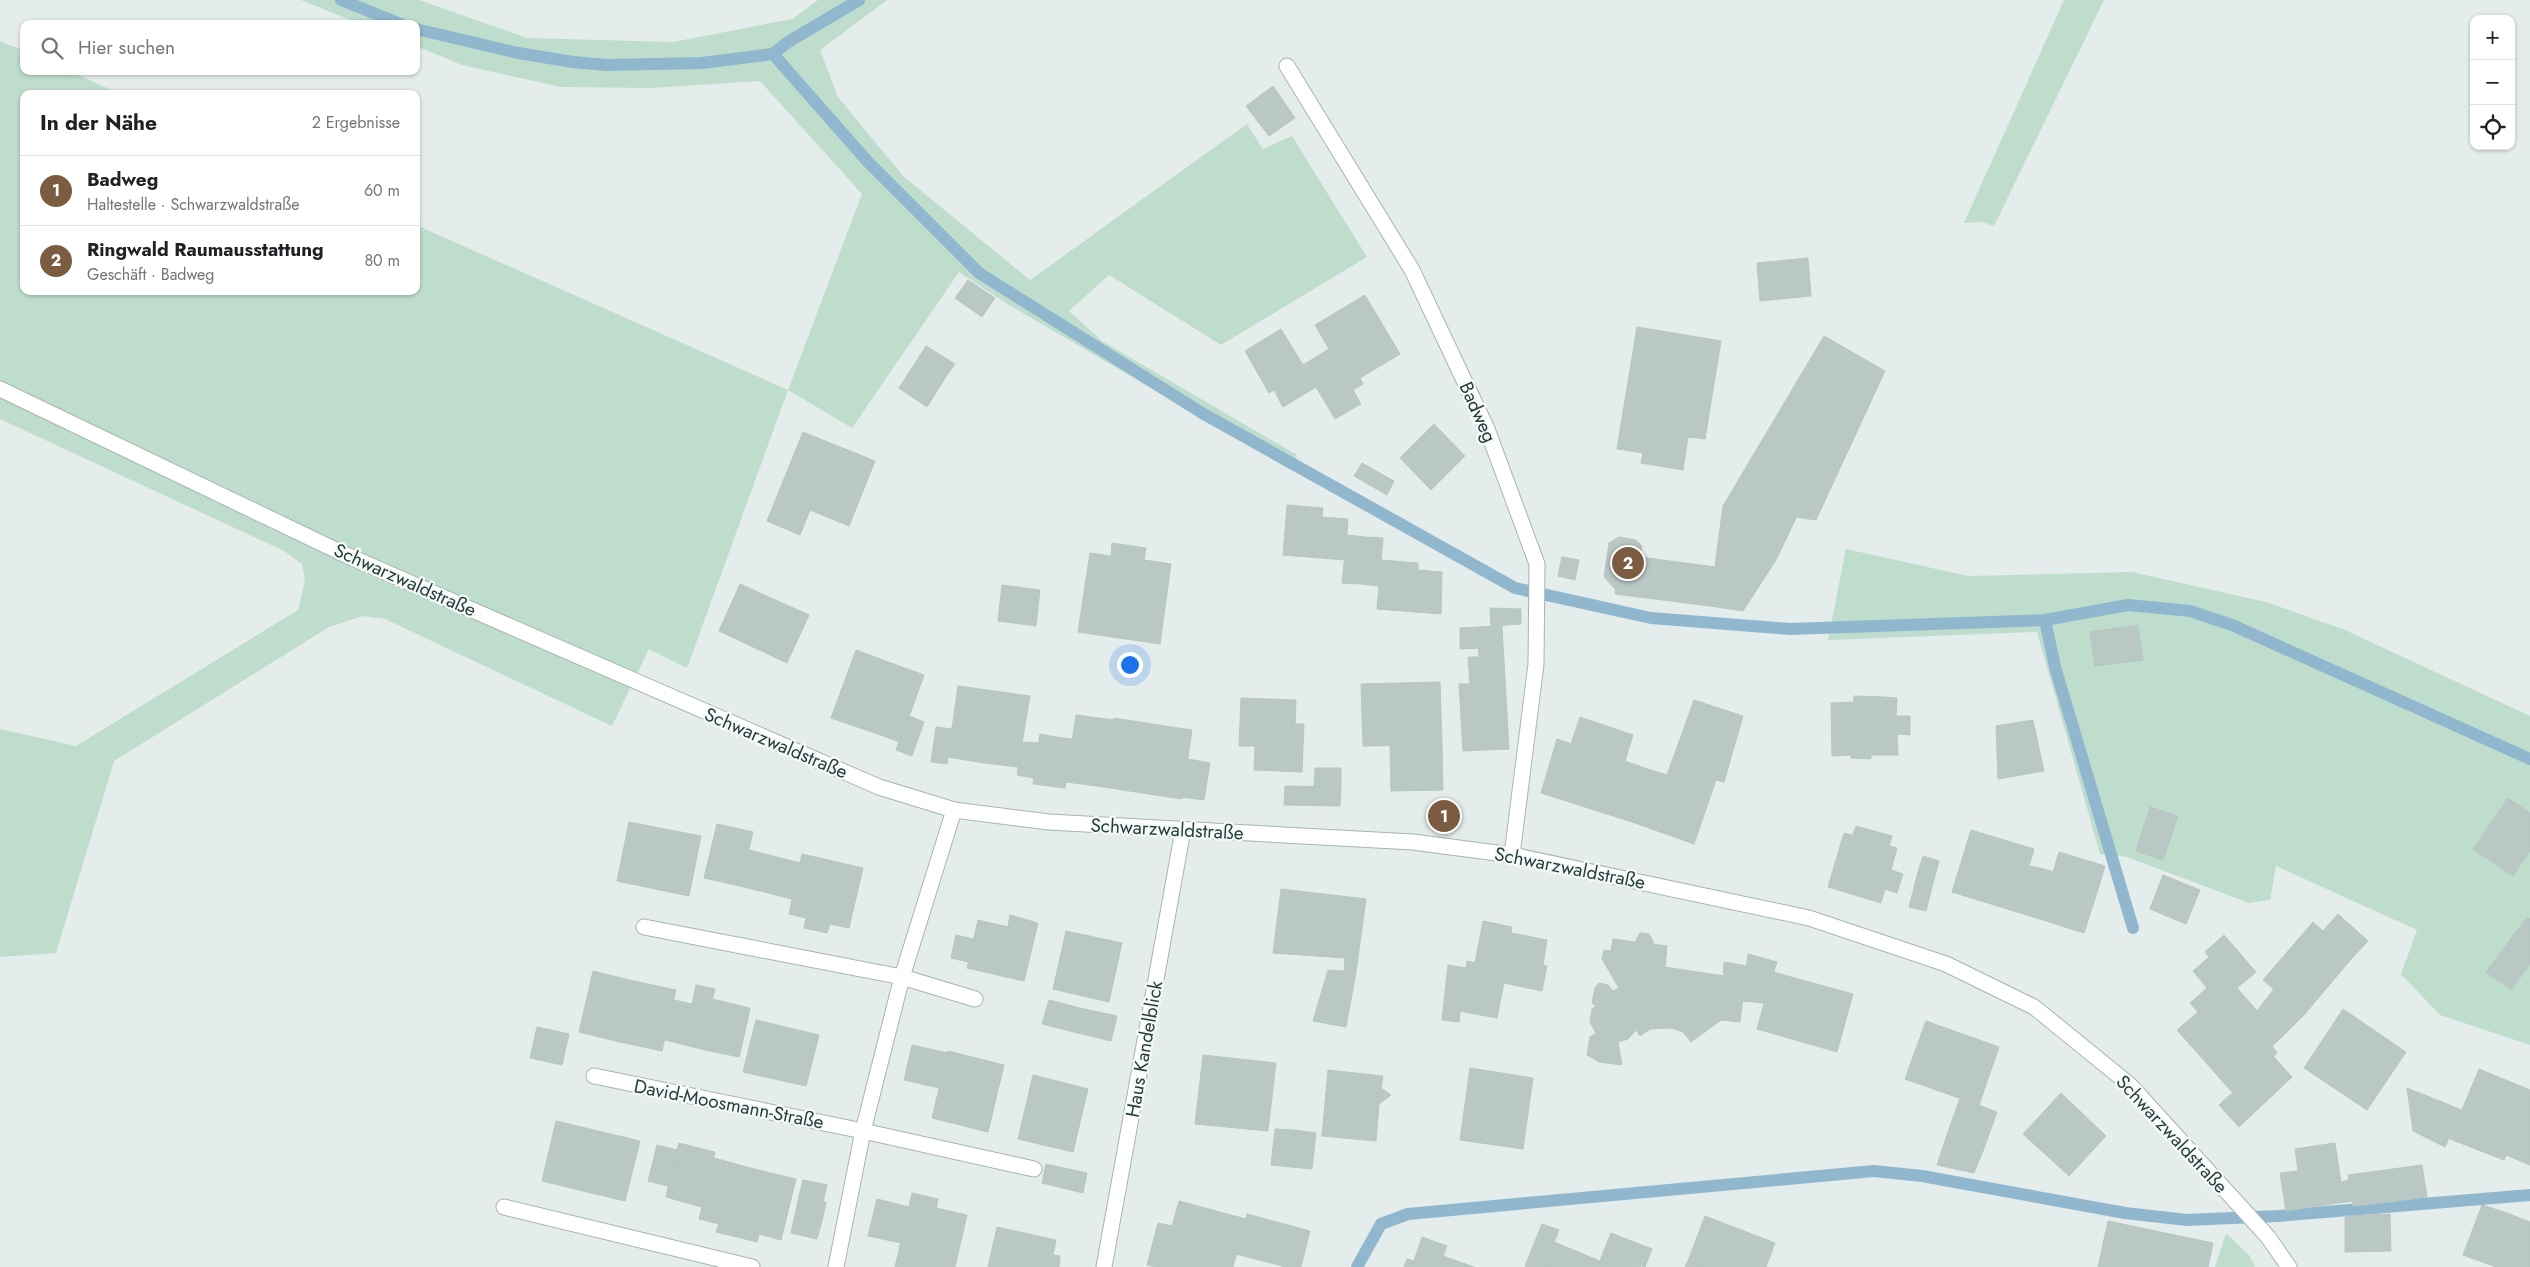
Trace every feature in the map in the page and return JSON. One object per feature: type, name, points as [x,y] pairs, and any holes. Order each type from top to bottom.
[{"type":"street","name":"Badweg","points":[[1287,66],[1412,270],[1487,429],[1537,564],[1536,664],[1512,855]]},
{"type":"street","name":"Schwarzwaldstraße","points":[[0,388],[346,555],[861,780],[954,810],[1049,822],[1413,842],[1512,855],[1810,918],[1946,964],[2034,1007],[2130,1085],[2268,1237],[2289,1267]]},
{"type":"street","points":[[836,1267],[863,1131],[902,977],[954,810]]},
{"type":"street","name":"Haus Kandelblick","points":[[1104,1267],[1183,830]]},
{"type":"street","points":[[644,927],[902,977],[975,999]]},
{"type":"street","name":"David-Moosmann-Straße","points":[[594,1076],[863,1131],[1034,1169]]},
{"type":"street","points":[[504,1207],[752,1267]]},
{"type":"green space","points":[[301,0],[419,0],[527,38],[673,42],[792,19],[818,0],[887,0],[820,50],[838,97],[903,176],[1030,280],[1247,124],[1263,149],[1292,136],[1367,257],[1221,345],[1109,275],[1069,311],[1102,341],[1297,455],[1292,471],[1009,305],[959,272],[852,428],[788,390],[862,194],[760,81],[650,88],[561,87],[462,65],[420,48],[420,20],[350,20]]},
{"type":"green space","points":[[2064,0],[2104,0],[1994,226],[1982,222],[1964,223]]},
{"type":"green space","points":[[0,41],[20,49],[20,75],[78,75],[111,90],[20,90],[20,295],[420,295],[420,227],[788,390],[687,668],[649,649],[612,726],[385,619],[363,616],[329,627],[114,761],[56,953],[0,957],[0,729],[76,746],[298,610],[305,581],[302,564],[284,551],[0,419]]},
{"type":"green space","points":[[1846,549],[1968,576],[2132,572],[2266,602],[2345,630],[2530,716],[2530,1045],[2440,1015],[2401,974],[2417,930],[2276,866],[2270,900],[2249,903],[2127,857],[2100,854],[2037,632],[1828,640]]},
{"type":"green space","points":[[2226,1233],[2249,1255],[2255,1267],[2215,1267]]},
{"type":"building","points":[[1273,86],[1295,118],[1269,136],[1246,106]]},
{"type":"building","points":[[1808,258],[1811,296],[1760,301],[1757,263]]},
{"type":"building","points":[[968,280],[995,298],[982,317],[955,298]]},
{"type":"building","points":[[1365,295],[1400,354],[1360,378],[1363,384],[1353,390],[1361,404],[1335,419],[1316,387],[1283,407],[1274,390],[1269,393],[1245,351],[1281,329],[1303,365],[1329,349],[1315,325]]},
{"type":"building","points":[[1637,327],[1721,341],[1705,439],[1688,437],[1683,470],[1641,463],[1643,453],[1617,449]]},
{"type":"building","points":[[1824,336],[1885,371],[1816,520],[1723,506]]},
{"type":"building","points":[[926,346],[955,364],[947,375],[919,357]]},
{"type":"building","points":[[919,357],[947,375],[927,407],[899,388]]},
{"type":"building","points":[[1434,424],[1465,456],[1431,490],[1400,458]]},
{"type":"building","points":[[803,432],[875,461],[849,526],[810,510],[800,535],[767,521]]},
{"type":"building","points":[[1362,463],[1394,481],[1387,495],[1354,476]]},
{"type":"building","points":[[1287,505],[1323,508],[1322,517],[1348,519],[1345,560],[1283,555]]},
{"type":"building","points":[[1723,506],[1796,518],[1776,560],[1717,551]]},
{"type":"building","points":[[1347,535],[1365,537],[1361,584],[1342,583]]},
{"type":"building","points":[[1365,537],[1383,538],[1379,586],[1361,584]]},
{"type":"building","points":[[1619,537],[1636,540],[1642,546],[1640,557],[1715,567],[1710,606],[1615,594],[1616,590],[1604,577],[1609,543]]},
{"type":"building","points":[[1112,543],[1146,548],[1144,560],[1171,564],[1160,644],[1078,632],[1090,553],[1111,556]]},
{"type":"building","points":[[1717,551],[1776,560],[1743,611],[1710,606]]},
{"type":"building","points":[[1562,557],[1579,560],[1575,580],[1558,576]]},
{"type":"building","points":[[1381,560],[1418,563],[1418,570],[1442,572],[1441,614],[1377,609]]},
{"type":"building","points":[[740,584],[809,615],[787,663],[719,631]]},
{"type":"building","points":[[1002,585],[1040,590],[1036,626],[998,621]]},
{"type":"building","points":[[1490,608],[1521,609],[1521,624],[1491,626]]},
{"type":"building","points":[[2138,625],[2143,660],[2095,666],[2090,632]]},
{"type":"building","points":[[1502,626],[1509,749],[1463,751],[1459,684],[1470,684],[1468,657],[1479,657],[1477,627]]},
{"type":"building","points":[[1477,627],[1479,648],[1460,649],[1460,628]]},
{"type":"building","points":[[856,650],[891,663],[866,730],[831,718]]},
{"type":"building","points":[[891,663],[924,675],[900,742],[866,730]]},
{"type":"building","points":[[1440,682],[1442,745],[1363,746],[1361,684]]},
{"type":"building","points":[[958,686],[994,691],[984,763],[948,757]]},
{"type":"building","points":[[994,691],[1030,696],[1018,767],[984,763]]},
{"type":"building","points":[[1854,696],[1884,697],[1885,705],[1896,716],[1910,716],[1910,735],[1897,734],[1898,755],[1871,755],[1871,759],[1851,758],[1851,755],[1832,756],[1831,703],[1854,702]]},
{"type":"building","points":[[1884,697],[1897,698],[1896,716],[1885,705]]},
{"type":"building","points":[[1241,698],[1296,700],[1295,724],[1304,724],[1302,772],[1254,770],[1255,746],[1239,746]]},
{"type":"building","points":[[1694,700],[1743,716],[1724,782],[1716,780],[1694,844],[1632,822],[1648,769],[1667,775]]},
{"type":"building","points":[[1076,715],[1114,720],[1104,787],[1066,782]]},
{"type":"building","points":[[909,716],[924,722],[912,756],[896,750]]},
{"type":"building","points":[[1580,717],[1633,735],[1625,761],[1648,769],[1632,822],[1541,793],[1557,739],[1571,744]]},
{"type":"building","points":[[1114,718],[1152,724],[1142,793],[1104,787]]},
{"type":"building","points":[[2033,720],[2044,771],[1998,779],[1996,726]]},
{"type":"building","points":[[1152,724],[1192,730],[1182,799],[1142,793]]},
{"type":"building","points":[[936,727],[952,729],[947,764],[931,762]]},
{"type":"building","points":[[1040,734],[1056,737],[1049,786],[1033,784]]},
{"type":"building","points":[[1056,737],[1072,739],[1065,788],[1049,786]]},
{"type":"building","points":[[1022,742],[1039,743],[1034,778],[1017,775]]},
{"type":"building","points":[[1442,745],[1443,790],[1391,791],[1390,746]]},
{"type":"building","points":[[1188,759],[1210,763],[1204,800],[1182,797]]},
{"type":"building","points":[[1315,768],[1341,768],[1341,787],[1314,786]]},
{"type":"building","points":[[1285,786],[1341,787],[1340,806],[1284,805]]},
{"type":"building","points":[[2508,798],[2530,813],[2530,851],[2513,876],[2473,849]]},
{"type":"building","points":[[2150,807],[2178,816],[2163,860],[2136,851]]},
{"type":"building","points":[[629,822],[701,836],[689,896],[617,881]]},
{"type":"building","points":[[717,824],[753,832],[740,886],[704,878]]},
{"type":"building","points":[[1856,826],[1892,836],[1889,846],[1853,835]]},
{"type":"building","points":[[1971,830],[2034,849],[2029,866],[2044,869],[2030,916],[1952,892]]},
{"type":"building","points":[[1844,833],[1897,848],[1891,870],[1903,874],[1897,893],[1885,889],[1881,903],[1828,887]]},
{"type":"building","points":[[749,850],[800,863],[792,899],[740,886]]},
{"type":"building","points":[[2059,852],[2105,866],[2099,886],[2053,872]]},
{"type":"building","points":[[802,854],[863,868],[849,928],[830,924],[827,933],[804,928],[806,918],[789,914]]},
{"type":"building","points":[[1923,856],[1939,861],[1935,876],[1918,872]]},
{"type":"building","points":[[2044,869],[2099,886],[2084,933],[2030,916]]},
{"type":"building","points":[[1918,872],[1935,876],[1926,911],[1909,907]]},
{"type":"building","points":[[2163,875],[2200,890],[2186,924],[2150,909]]},
{"type":"building","points":[[1281,889],[1366,899],[1356,972],[1344,972],[1345,958],[1273,953]]},
{"type":"building","points":[[2338,914],[2368,941],[2352,958],[2322,932]]},
{"type":"building","points":[[1010,915],[1038,923],[1024,981],[967,968],[978,920],[1008,927]]},
{"type":"building","points":[[2527,917],[2530,919],[2530,964],[2511,990],[2486,972]]},
{"type":"building","points":[[1483,921],[1512,927],[1511,933],[1547,940],[1543,965],[1547,966],[1542,991],[1504,983],[1497,1018],[1459,1011],[1467,961],[1475,963]]},
{"type":"building","points":[[2313,922],[2352,958],[2304,1015],[2263,980]]},
{"type":"building","points":[[1066,931],[1122,943],[1109,1002],[1053,989]]},
{"type":"building","points":[[1640,933],[1649,934],[1653,944],[1667,946],[1665,967],[1724,976],[1721,1020],[1691,1042],[1683,1032],[1671,1028],[1650,1029],[1640,1036],[1636,1030],[1628,1039],[1618,1042],[1622,1065],[1599,1062],[1587,1055],[1590,1037],[1596,1033],[1590,1022],[1592,1009],[1596,1006],[1592,1003],[1595,988],[1599,983],[1608,985],[1613,991],[1619,988],[1602,959],[1604,950],[1611,951],[1613,939],[1635,942]]},
{"type":"building","points":[[956,935],[973,939],[968,962],[951,958]]},
{"type":"building","points":[[2224,935],[2256,972],[2237,988],[2281,1038],[2272,1046],[2277,1053],[2232,1092],[2177,1030],[2198,1012],[2190,1003],[2207,988],[2193,971],[2209,957],[2205,952]]},
{"type":"building","points":[[1748,954],[1777,962],[1764,1003],[1742,1001]]},
{"type":"building","points":[[1724,962],[1747,966],[1740,1022],[1721,1020]]},
{"type":"building","points":[[1448,965],[1466,968],[1459,1022],[1442,1020]]},
{"type":"building","points":[[1328,970],[1356,972],[1346,1027],[1313,1021]]},
{"type":"building","points":[[593,971],[634,981],[620,1042],[579,1032]]},
{"type":"building","points":[[1773,972],[1853,994],[1837,1052],[1757,1029]]},
{"type":"building","points":[[634,981],[676,990],[662,1051],[620,1042]]},
{"type":"building","points":[[696,985],[715,989],[709,1014],[691,1010]]},
{"type":"building","points":[[2274,989],[2304,1015],[2281,1038],[2257,1011]]},
{"type":"building","points":[[712,999],[750,1008],[747,1023],[709,1014]]},
{"type":"building","points":[[674,1000],[692,1004],[691,1010],[709,1014],[701,1049],[665,1040]]},
{"type":"building","points":[[1049,1000],[1080,1008],[1074,1032],[1042,1024]]},
{"type":"building","points":[[1080,1008],[1117,1016],[1111,1041],[1074,1032]]},
{"type":"building","points":[[2343,1009],[2406,1052],[2367,1110],[2304,1068]]},
{"type":"building","points":[[709,1014],[747,1023],[739,1057],[701,1049]]},
{"type":"building","points":[[756,1020],[819,1035],[806,1086],[743,1072]]},
{"type":"building","points":[[1926,1021],[1999,1047],[1979,1105],[1905,1079]]},
{"type":"building","points":[[537,1027],[547,1029],[540,1060],[530,1058]]},
{"type":"building","points":[[547,1029],[569,1034],[562,1065],[540,1060]]},
{"type":"building","points":[[912,1045],[948,1053],[939,1088],[904,1080]]},
{"type":"building","points":[[948,1051],[1004,1065],[988,1132],[932,1118]]},
{"type":"building","points":[[1203,1055],[1276,1063],[1268,1131],[1195,1124]]},
{"type":"building","points":[[2273,1056],[2292,1077],[2239,1127],[2219,1105]]},
{"type":"building","points":[[1470,1068],[1533,1078],[1523,1149],[1460,1140]]},
{"type":"building","points":[[2479,1069],[2530,1090],[2530,1165],[2506,1155],[2504,1160],[2450,1139]]},
{"type":"building","points":[[1328,1070],[1383,1076],[1381,1088],[1391,1095],[1379,1104],[1376,1141],[1322,1136]]},
{"type":"building","points":[[1033,1075],[1088,1089],[1073,1152],[1018,1139]]},
{"type":"building","points":[[2407,1088],[2462,1110],[2445,1147],[2413,1131]]},
{"type":"building","points":[[2061,1093],[2106,1136],[2069,1176],[2023,1134]]},
{"type":"building","points":[[1960,1098],[1997,1112],[1983,1151],[1946,1138]]},
{"type":"building","points":[[556,1121],[598,1131],[583,1191],[542,1181]]},
{"type":"building","points":[[1275,1129],[1294,1130],[1291,1167],[1271,1165]]},
{"type":"building","points":[[1294,1130],[1316,1133],[1312,1169],[1291,1167]]},
{"type":"building","points":[[598,1131],[640,1141],[625,1201],[583,1191]]},
{"type":"building","points":[[1946,1138],[1983,1151],[1974,1173],[1937,1165]]},
{"type":"building","points":[[679,1143],[699,1148],[694,1171],[673,1165]]},
{"type":"building","points":[[2335,1143],[2341,1182],[2349,1180],[2352,1201],[2286,1211],[2280,1173],[2298,1171],[2295,1149]]},
{"type":"building","points":[[657,1145],[677,1150],[668,1186],[648,1181]]},
{"type":"building","points":[[699,1148],[715,1152],[701,1207],[666,1197],[673,1165],[694,1171]]},
{"type":"building","points":[[714,1158],[754,1169],[737,1237],[716,1232],[719,1224],[699,1219]]},
{"type":"building","points":[[1046,1164],[1087,1173],[1083,1193],[1042,1183]]},
{"type":"building","points":[[2422,1165],[2427,1197],[2382,1203],[2378,1171]]},
{"type":"building","points":[[754,1169],[796,1179],[781,1240],[759,1234],[757,1242],[737,1237]]},
{"type":"building","points":[[2378,1171],[2382,1203],[2353,1206],[2348,1175]]},
{"type":"building","points":[[803,1180],[827,1185],[823,1202],[799,1196]]},
{"type":"building","points":[[912,1193],[938,1199],[936,1208],[967,1215],[955,1267],[895,1267]]},
{"type":"building","points":[[799,1196],[826,1202],[823,1217],[796,1210]]},
{"type":"building","points":[[877,1199],[909,1207],[901,1243],[868,1236]]},
{"type":"building","points":[[1179,1201],[1246,1219],[1233,1267],[1156,1267],[1147,1265],[1158,1223],[1172,1226]]},
{"type":"building","points":[[2482,1205],[2507,1213],[2488,1264],[2463,1255]]},
{"type":"building","points":[[796,1210],[823,1217],[817,1239],[791,1233]]},
{"type":"building","points":[[2507,1213],[2530,1222],[2530,1267],[2496,1267],[2488,1264]]},
{"type":"building","points":[[1247,1214],[1310,1231],[1301,1267],[1286,1267],[1236,1254]]},
{"type":"building","points":[[2390,1214],[2391,1251],[2345,1252],[2345,1216]]},
{"type":"building","points":[[1705,1216],[1775,1243],[1766,1267],[1702,1267],[1688,1261]]},
{"type":"building","points":[[2108,1221],[2213,1243],[2208,1267],[2098,1267]]},
{"type":"building","points":[[1542,1224],[1559,1230],[1544,1267],[1527,1267],[1525,1266]]},
{"type":"building","points":[[997,1227],[1056,1240],[1053,1255],[1060,1256],[1059,1267],[988,1267]]},
{"type":"building","points":[[1611,1233],[1652,1249],[1645,1267],[1603,1253]]},
{"type":"building","points":[[1422,1237],[1447,1246],[1443,1256],[1474,1267],[1404,1267],[1407,1259],[1414,1261]]},
{"type":"building","points":[[1554,1242],[1600,1261],[1598,1267],[1544,1267]]},
{"type":"building","points":[[1603,1253],[1641,1267],[1598,1267]]},
{"type":"building","points":[[1688,1261],[1702,1267],[1685,1267]]},
{"type":"waterway","points":[[341,0],[391,20]]},
{"type":"waterway","points":[[420,30],[518,53],[573,62],[606,65],[702,63],[773,54],[788,42],[859,0]]},
{"type":"waterway","points":[[773,54],[868,162],[979,273],[1202,413],[1515,588],[1651,618],[1790,629],[2045,620],[2128,605],[2190,611],[2232,625],[2530,759]]},
{"type":"waterway","points":[[2045,620],[2055,667],[2133,928]]},
{"type":"waterway","points":[[1357,1267],[1381,1224],[1408,1214],[1874,1171],[1922,1176],[2125,1213],[2187,1220],[2278,1216],[2530,1195]]},
{"type":"place","name":"Ringwald Raumausstattung","points":[[1628,563]]},
{"type":"place","name":"Badweg","points":[[1444,816]]}]
